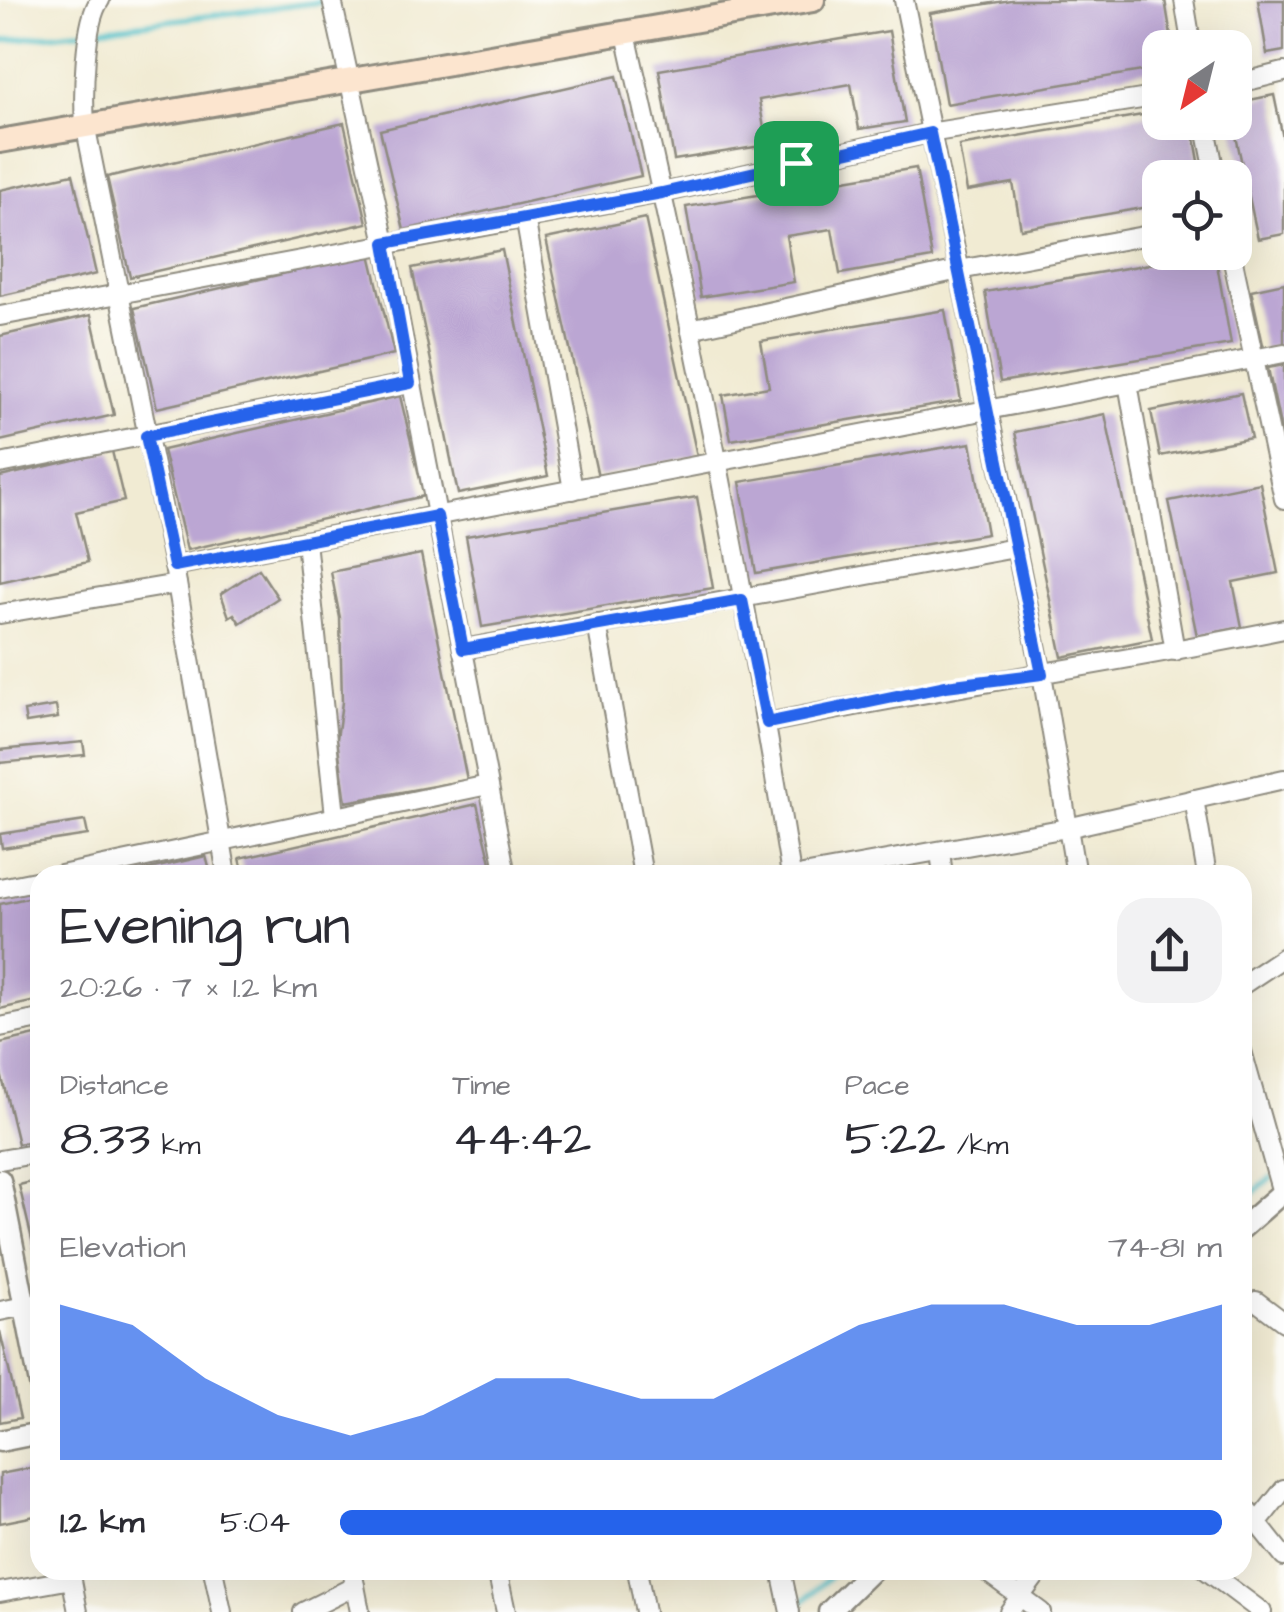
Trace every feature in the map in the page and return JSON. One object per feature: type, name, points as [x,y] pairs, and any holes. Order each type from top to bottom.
[{"type":"main road","points":[[0,141],[813,0]]},
{"type":"street","points":[[332,0],[385,243],[504,865]]},
{"type":"street","points":[[904,0],[1042,674],[1074,865]]},
{"type":"street","points":[[1184,0],[1189,30]]},
{"type":"street","points":[[91,3],[83,75],[85,124],[175,575],[225,865]]},
{"type":"street","points":[[626,34],[690,328],[767,723],[789,865]]},
{"type":"street","points":[[1252,80],[1284,72]]},
{"type":"street","points":[[0,316],[662,193],[930,133],[1142,99]]},
{"type":"street","points":[[525,217],[573,490]]},
{"type":"street","points":[[690,328],[1142,235]]},
{"type":"street","points":[[1235,270],[1284,499]]},
{"type":"street","points":[[0,614],[306,541],[1284,353]]},
{"type":"street","points":[[0,464],[410,383]]},
{"type":"street","points":[[1128,383],[1175,651]]},
{"type":"street","points":[[306,541],[335,816]]},
{"type":"street","points":[[463,649],[1015,548]]},
{"type":"street","points":[[598,624],[641,865]]},
{"type":"street","points":[[767,723],[946,686],[1042,674],[1284,629]]},
{"type":"street","points":[[863,865],[1068,828],[1284,779]]},
{"type":"street","points":[[106,865],[488,785]]},
{"type":"street","points":[[1194,799],[1205,865]]},
{"type":"street","points":[[940,852],[942,865]]},
{"type":"street","points":[[0,888],[30,882]]},
{"type":"street","points":[[1252,978],[1284,957]]},
{"type":"street","points":[[0,1027],[30,1021]]},
{"type":"street","points":[[1252,1085],[1283,1192],[1252,1219]]},
{"type":"street","points":[[0,1160],[30,1154]]},
{"type":"street","points":[[0,1180],[30,1294]]},
{"type":"street","points":[[1256,1300],[1284,1322]]},
{"type":"street","points":[[0,1310],[30,1305]]},
{"type":"street","points":[[0,1441],[30,1435]]},
{"type":"street","points":[[1256,1523],[1284,1489]]},
{"type":"street","points":[[1252,1518],[1284,1557]]},
{"type":"street","points":[[0,1592],[47,1580]]},
{"type":"street","points":[[72,1580],[78,1612]]},
{"type":"street","points":[[215,1580],[222,1612]]},
{"type":"street","points":[[303,1612],[351,1580]]},
{"type":"street","points":[[354,1580],[360,1612]]},
{"type":"street","points":[[499,1580],[506,1612]]},
{"type":"street","points":[[639,1580],[645,1612]]},
{"type":"street","points":[[783,1580],[790,1612]]},
{"type":"street","points":[[830,1612],[862,1580]]},
{"type":"street","points":[[993,1580],[1015,1605],[1041,1612]]},
{"type":"street","points":[[1015,1605],[1033,1580]]},
{"type":"street","points":[[1219,1580],[1262,1612]]},
{"type":"building","points":[[1011,0],[1165,0],[1170,30],[1142,30],[1142,71],[946,104],[930,13]]},
{"type":"building","points":[[1258,0],[1284,0],[1284,51],[1267,54]]},
{"type":"building","points":[[889,31],[905,122],[859,129],[851,84],[759,100],[767,145],[674,160],[659,70]]},
{"type":"building","points":[[617,76],[641,176],[404,230],[380,130]]},
{"type":"building","points":[[1274,95],[1284,143],[1284,234],[1258,239],[1252,211],[1252,160],[1241,160],[1237,140],[1252,140],[1252,100]]},
{"type":"building","points":[[1142,115],[1142,140],[1195,140],[1199,160],[1142,160],[1142,208],[1021,229],[1013,183],[967,191],[959,146]]},
{"type":"building","points":[[344,123],[367,223],[130,277],[107,177]]},
{"type":"building","points":[[916,168],[932,258],[840,274],[832,229],[786,236],[794,282],[701,297],[686,207]]},
{"type":"building","points":[[73,174],[96,274],[0,296],[0,190]]},
{"type":"building","points":[[645,218],[697,456],[598,477],[546,239]]},
{"type":"building","points":[[502,250],[548,476],[458,494],[412,268]]},
{"type":"building","points":[[370,254],[394,354],[157,408],[134,308]]},
{"type":"building","points":[[1142,265],[1142,270],[1218,270],[1231,344],[1000,382],[985,292]]},
{"type":"building","points":[[1284,283],[1284,344],[1264,349],[1251,290]]},
{"type":"building","points":[[945,310],[961,401],[731,440],[723,395],[769,387],[761,341]]},
{"type":"building","points":[[91,315],[114,415],[0,441],[0,336]]},
{"type":"building","points":[[1284,365],[1284,435],[1282,435],[1268,368]]},
{"type":"building","points":[[1241,393],[1251,438],[1160,456],[1151,411]]},
{"type":"building","points":[[400,396],[424,496],[187,550],[163,450]]},
{"type":"building","points":[[1105,414],[1152,639],[1062,657],[1015,432]]},
{"type":"building","points":[[971,443],[987,534],[756,573],[740,482]]},
{"type":"building","points":[[112,451],[124,501],[76,512],[88,562],[0,582],[0,477]]},
{"type":"building","points":[[1260,483],[1278,573],[1233,582],[1242,627],[1197,636],[1169,501]]},
{"type":"building","points":[[697,497],[713,588],[482,627],[466,536]]},
{"type":"building","points":[[421,554],[467,780],[346,802],[337,739],[342,702],[340,618],[331,572]]},
{"type":"building","points":[[259,569],[278,598],[240,623],[234,614],[229,617],[221,594]]},
{"type":"building","points":[[56,706],[58,718],[26,723],[24,711]]},
{"type":"building","points":[[83,742],[85,755],[0,763],[0,750]]},
{"type":"building","points":[[477,804],[492,865],[242,865],[240,858]]},
{"type":"building","points":[[85,821],[88,835],[2,848],[0,834]]},
{"type":"building","points":[[206,856],[208,865],[167,865]]},
{"type":"building","points":[[30,897],[30,1002],[0,1009],[0,904]]},
{"type":"building","points":[[30,1036],[30,1141],[18,1144],[0,1069],[0,1043]]},
{"type":"building","points":[[30,1182],[30,1231],[19,1185]]},
{"type":"building","points":[[0,1331],[20,1418],[0,1422]]},
{"type":"building","points":[[30,1468],[30,1517],[0,1523],[0,1474]]},
{"type":"waterway","points":[[0,41],[330,1]]},
{"type":"waterway","points":[[1252,1194],[1271,1178]]},
{"type":"waterway","points":[[795,1609],[826,1580]]},
{"type":"route","points":[[930,133],[1042,674],[946,686],[767,723],[742,600],[463,649],[437,516],[174,566],[146,436],[410,383],[385,243],[662,193],[796,163],[930,133]]}]
